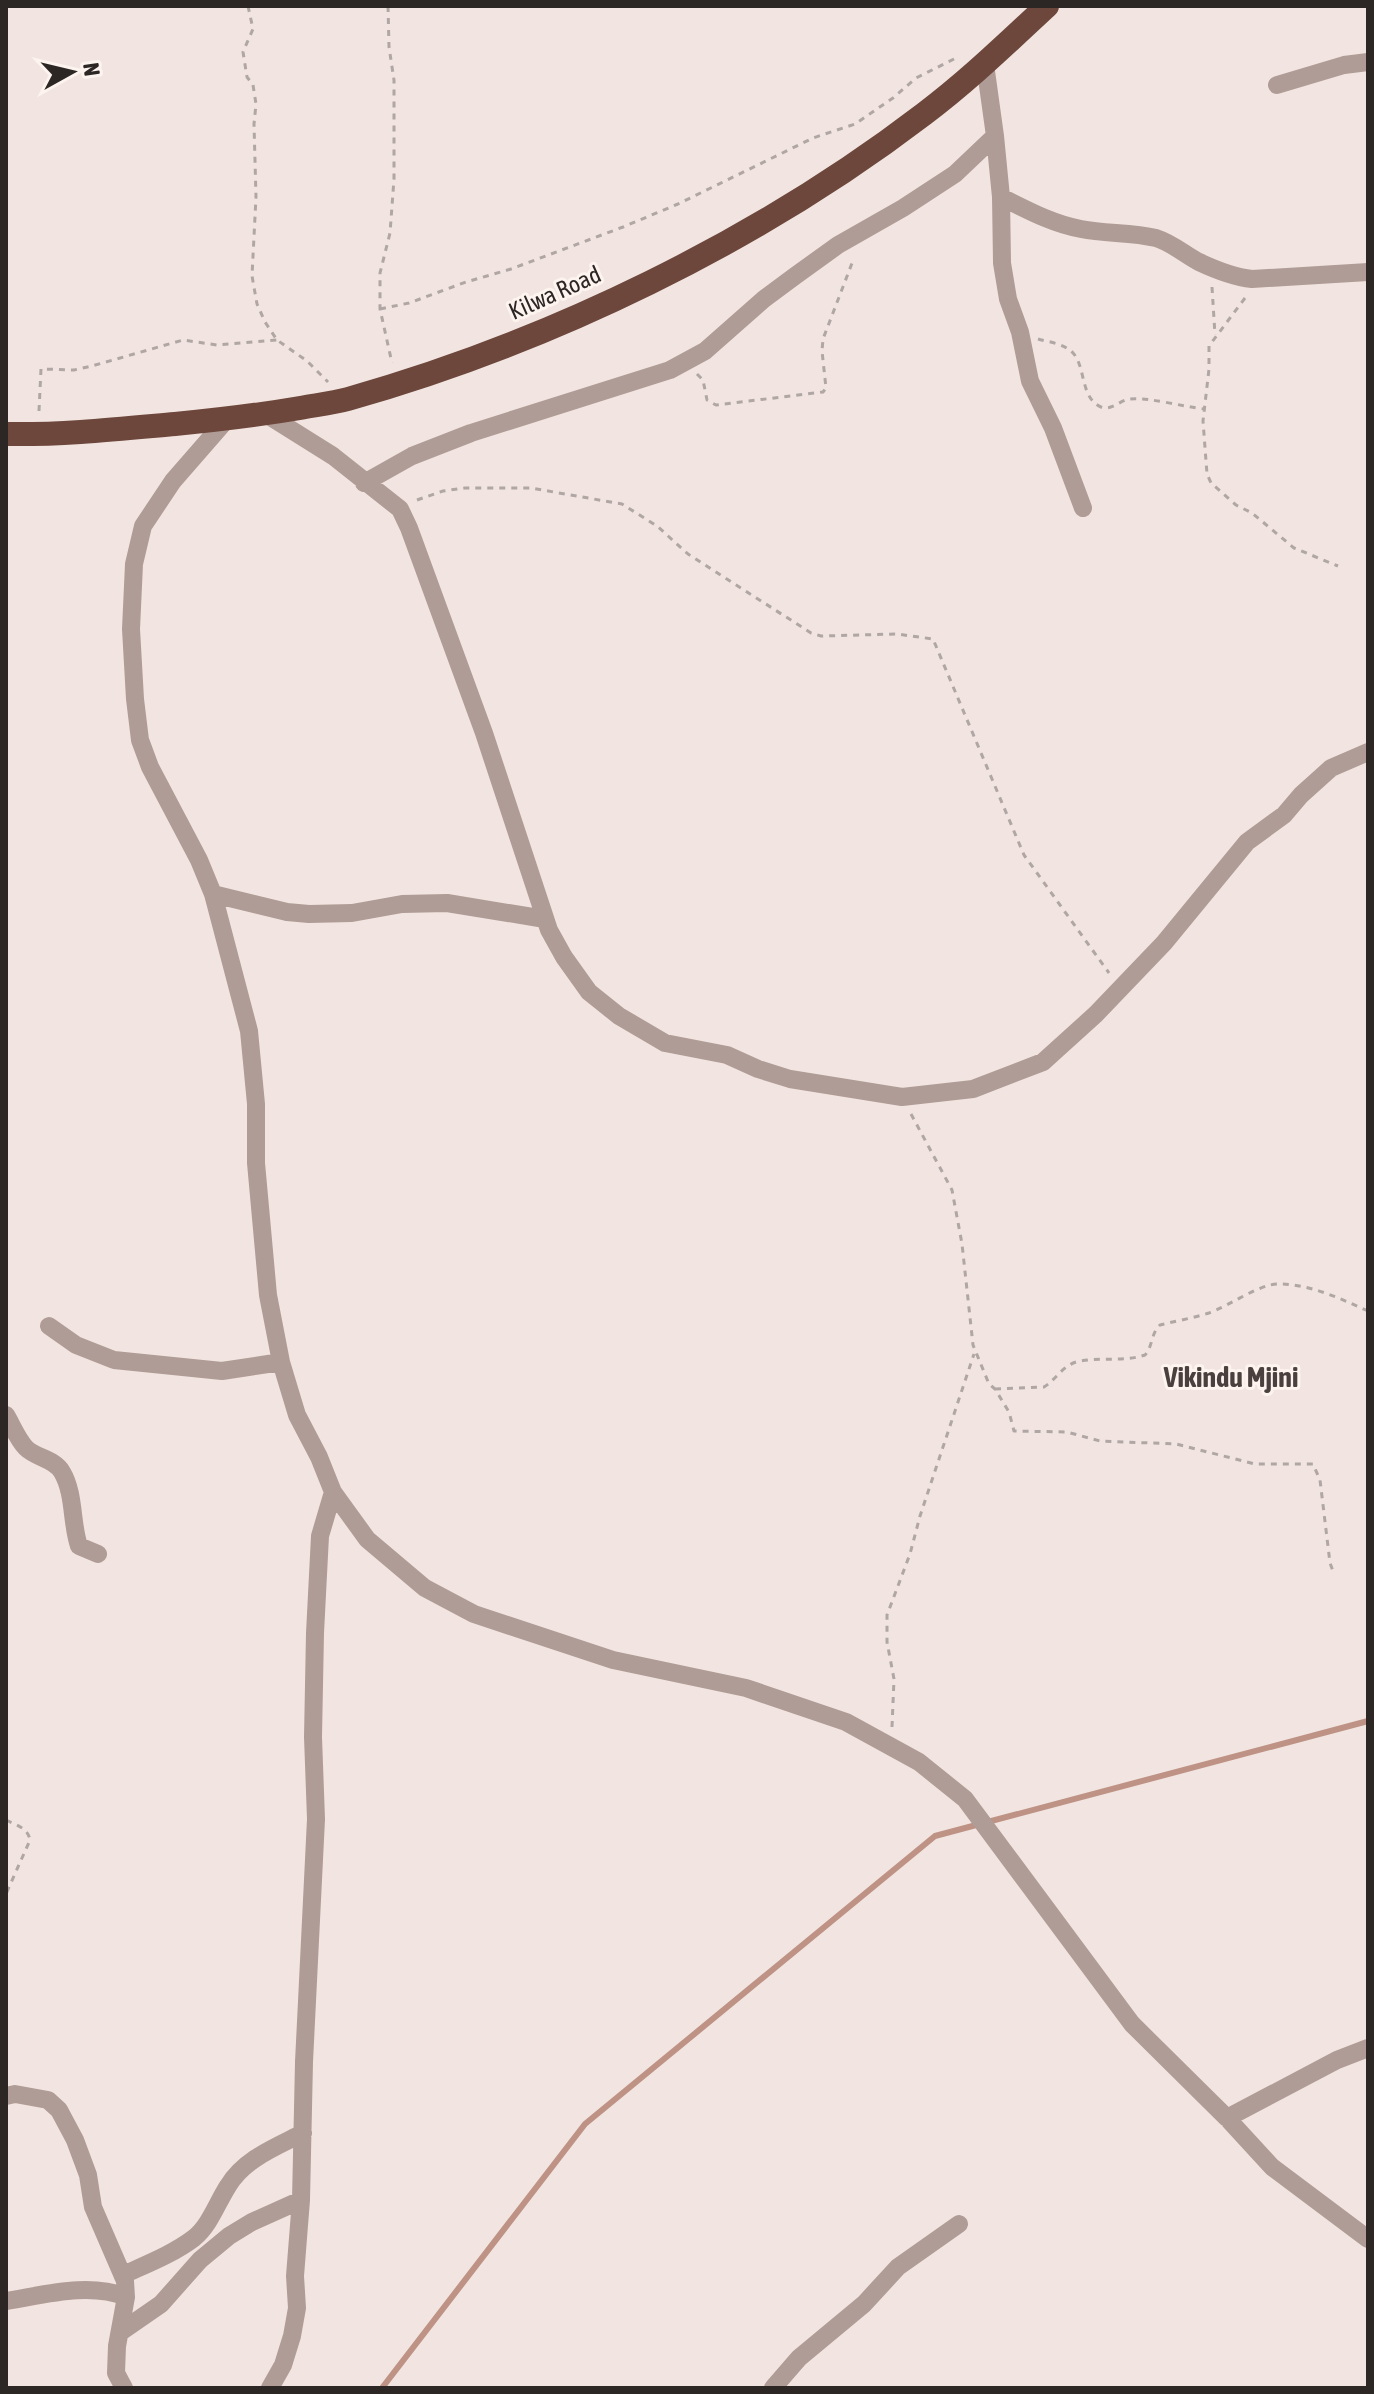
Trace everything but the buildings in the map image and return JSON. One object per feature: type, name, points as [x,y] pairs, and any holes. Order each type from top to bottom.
[{"type":"highway","name":"Kilwa Road","points":[[6,434],[38,435],[227,419],[345,400],[475,358],[566,321],[722,247],[850,166],[924,114],[1047,6]]},
{"type":"street","points":[[989,60],[1001,197],[1002,263],[1008,299],[1020,332],[1030,381],[1053,428],[1083,508]]},
{"type":"street","points":[[1277,85],[1344,65],[1368,62]]},
{"type":"street","points":[[364,483],[412,456],[471,433],[670,370],[705,351],[764,299],[830,251],[955,174],[995,136]]},
{"type":"street","points":[[1001,197],[1060,224],[1157,239],[1211,267],[1252,279],[1368,272]]},
{"type":"street","points":[[266,414],[333,456],[400,509],[484,733],[545,919],[564,957],[589,992],[619,1016],[665,1043],[727,1055],[790,1079],[902,1097],[973,1089],[1043,1062],[1164,943],[1247,842],[1284,815],[1331,768],[1368,752]]},
{"type":"street","points":[[227,419],[173,481],[143,526],[134,564],[131,629],[140,740],[150,767],[199,860],[213,894],[249,1031],[256,1104],[256,1163],[268,1295],[281,1362],[297,1415],[333,1492],[367,1539],[425,1588],[474,1614],[613,1660],[746,1688],[846,1722],[919,1762],[965,1799],[1132,2024],[1272,2167],[1368,2239]]},
{"type":"street","points":[[213,894],[287,912],[309,914],[352,913],[402,904],[447,903],[545,919]]},
{"type":"street","points":[[49,1326],[76,1345],[114,1360],[222,1371],[281,1362]]},
{"type":"street","points":[[6,1415],[26,1449],[62,1470],[79,1546],[98,1554]]},
{"type":"street","points":[[270,2388],[283,2365],[297,2308],[295,2276],[301,2200],[311,1880],[316,1819],[313,1737],[315,1633],[320,1536],[333,1492]]},
{"type":"street","points":[[1227,2118],[1337,2060],[1368,2048]]},
{"type":"street","points":[[6,2096],[15,2094],[48,2100],[59,2110],[75,2140],[88,2175],[93,2207],[123,2275],[126,2297],[117,2346],[116,2373],[124,2388]]},
{"type":"street","points":[[123,2275],[169,2254],[195,2237],[203,2229],[229,2183],[245,2166],[303,2133]]},
{"type":"street","points":[[122,2331],[161,2304],[200,2260],[229,2236],[301,2200]]},
{"type":"street","points":[[773,2388],[799,2358],[851,2316],[898,2267],[959,2224]]},
{"type":"street","points":[[6,2301],[69,2291],[114,2291],[126,2297]]},
{"type":"path","points":[[248,6],[253,29],[243,48],[243,60],[247,77],[253,85],[256,104],[252,276],[257,304],[277,340],[307,361],[345,400]]},
{"type":"path","points":[[388,6],[394,80],[394,179],[390,233],[380,273],[380,309],[395,384]]},
{"type":"path","points":[[380,309],[409,303],[523,265],[623,227],[678,204],[800,144],[855,124],[934,68],[956,58],[989,60]]},
{"type":"path","points":[[670,370],[689,369],[695,373],[703,380],[707,400],[716,405],[823,392],[826,388],[823,339],[866,228]]},
{"type":"path","points":[[1211,267],[1215,335]]},
{"type":"path","points":[[1252,279],[1242,305],[1209,346],[1205,409],[1207,474],[1211,483],[1236,505],[1252,513],[1294,548],[1338,566]]},
{"type":"path","points":[[1020,332],[1067,348],[1074,354],[1084,384],[1102,407],[1111,408],[1131,399],[1205,409]]},
{"type":"path","points":[[38,435],[41,369],[74,370],[183,340],[217,345],[277,340]]},
{"type":"path","points":[[400,509],[443,491],[465,488],[531,488],[622,504],[657,526],[688,554],[811,633],[821,636],[897,634],[933,639],[1024,855],[1120,989]]},
{"type":"path","points":[[902,1097],[952,1190],[962,1244],[973,1345],[989,1384],[1009,1412],[1015,1432],[1067,1432],[1100,1441],[1176,1444],[1255,1464],[1313,1464],[1320,1480],[1334,1574]]},
{"type":"path","points":[[995,1389],[1044,1387],[1059,1371],[1079,1361],[1145,1355],[1155,1329],[1160,1325],[1209,1313],[1275,1283],[1321,1291],[1368,1311]]},
{"type":"path","points":[[891,1747],[894,1679],[887,1642],[887,1615],[910,1554],[975,1352]]},
{"type":"path","points":[[6,1820],[23,1829],[30,1840],[6,1894]]},
{"type":"waterway","points":[[382,2388],[585,2124],[935,1836],[1368,1721]]},
{"type":"district","name":"Vikindu Mjini","points":[[1231,1377]]}]
